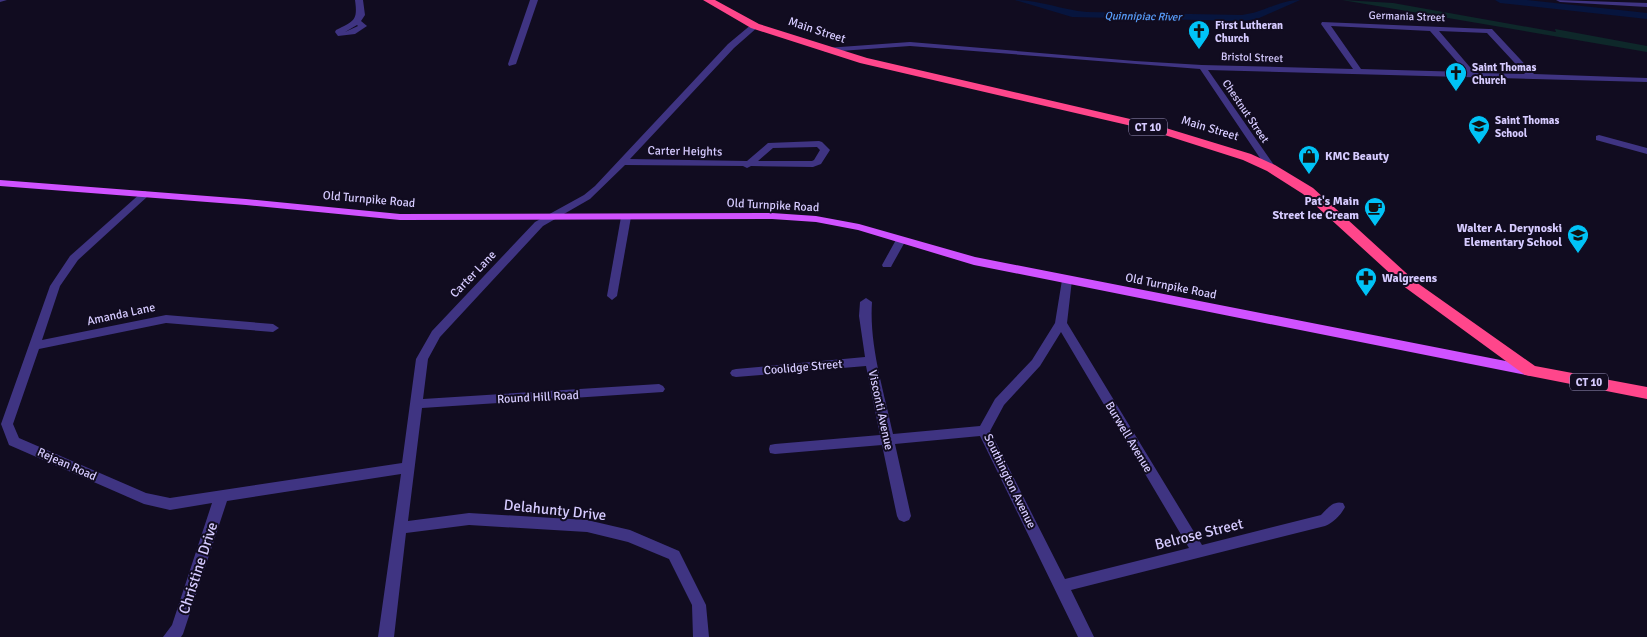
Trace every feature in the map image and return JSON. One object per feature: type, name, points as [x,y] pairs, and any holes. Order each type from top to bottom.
[{"type":"highway","name":"Main Street","points":[[708,0],[755,26],[826,50],[864,61],[1152,128],[1247,157],[1271,168],[1308,191],[1412,285],[1531,371],[1647,393]]},
{"type":"main road","name":"Old Turnpike Road","points":[[0,183],[400,216],[772,216],[816,219],[859,227],[974,262],[1531,371]]},
{"type":"street","points":[[357,22],[361,15],[359,0]]},
{"type":"street","points":[[512,64],[534,0]]},
{"type":"street","points":[[1560,0],[1647,5]]},
{"type":"street","name":"Germania Street","points":[[1358,71],[1325,24],[1489,31],[1532,76]]},
{"type":"street","name":"Carter Lane","points":[[386,637],[422,360],[436,334],[539,224],[550,216],[587,197],[623,162],[731,46],[755,26]]},
{"type":"street","points":[[1432,28],[1473,74]]},
{"type":"street","name":"Bristol Street","points":[[826,50],[910,44],[1202,67],[1473,74],[1645,82]]},
{"type":"street","name":"Chestnut Street","points":[[1202,67],[1271,168]]},
{"type":"street","points":[[1599,138],[1647,151]]},
{"type":"street","name":"Carter Heights","points":[[623,162],[747,165],[813,164],[818,162],[825,150],[819,144],[771,145],[747,165]]},
{"type":"street","name":"Rejean Road","points":[[145,194],[74,258],[55,286],[7,424],[14,441],[144,498],[170,504],[408,467]]},
{"type":"street","points":[[612,296],[626,217]]},
{"type":"street","points":[[887,265],[902,240]]},
{"type":"street","name":"Southington Avenue","points":[[1066,280],[1061,323],[1036,362],[999,402],[984,431],[1086,637]]},
{"type":"street","name":"Visconti Avenue","points":[[866,302],[865,316],[871,361],[904,516]]},
{"type":"street","name":"Amanda Lane","points":[[34,346],[166,319],[273,328]]},
{"type":"street","name":"Burwell Avenue","points":[[1061,323],[1198,551]]},
{"type":"street","name":"Coolidge Street","points":[[736,373],[871,361]]},
{"type":"street","name":"Round Hill Road","points":[[416,404],[659,390]]},
{"type":"street","points":[[775,449],[984,431]]},
{"type":"street","name":"Christine Drive","points":[[171,637],[178,629],[221,497]]},
{"type":"street","name":"Belrose Street","points":[[1062,586],[1326,520],[1338,507]]},
{"type":"street","name":"Delahunty Drive","points":[[401,528],[469,519],[587,526],[630,536],[674,555],[699,605],[701,637]]},
{"type":"green space","points":[[1342,0],[1393,3],[1556,32],[1555,29],[1647,46],[1647,52]]},
{"type":"waterway","name":"Quinnipiac River","points":[[1020,0],[1072,14],[1242,18],[1254,17],[1295,0]]},
{"type":"waterway","name":"Quinnipiac River","points":[[1500,0],[1647,16]]},
{"type":"place","name":"First Lutheran Church","points":[[1199,50]]},
{"type":"place","name":"Saint Thomas Church","points":[[1456,92]]},
{"type":"place","name":"Saint Thomas School","points":[[1479,145]]},
{"type":"place","name":"KMC Beauty","points":[[1309,175]]},
{"type":"place","name":"Pat's Main Street Ice Cream","points":[[1375,227]]},
{"type":"place","name":"Walter A. Derynoski Elementary School","points":[[1578,254]]},
{"type":"place","name":"Walgreens","points":[[1366,297]]}]
